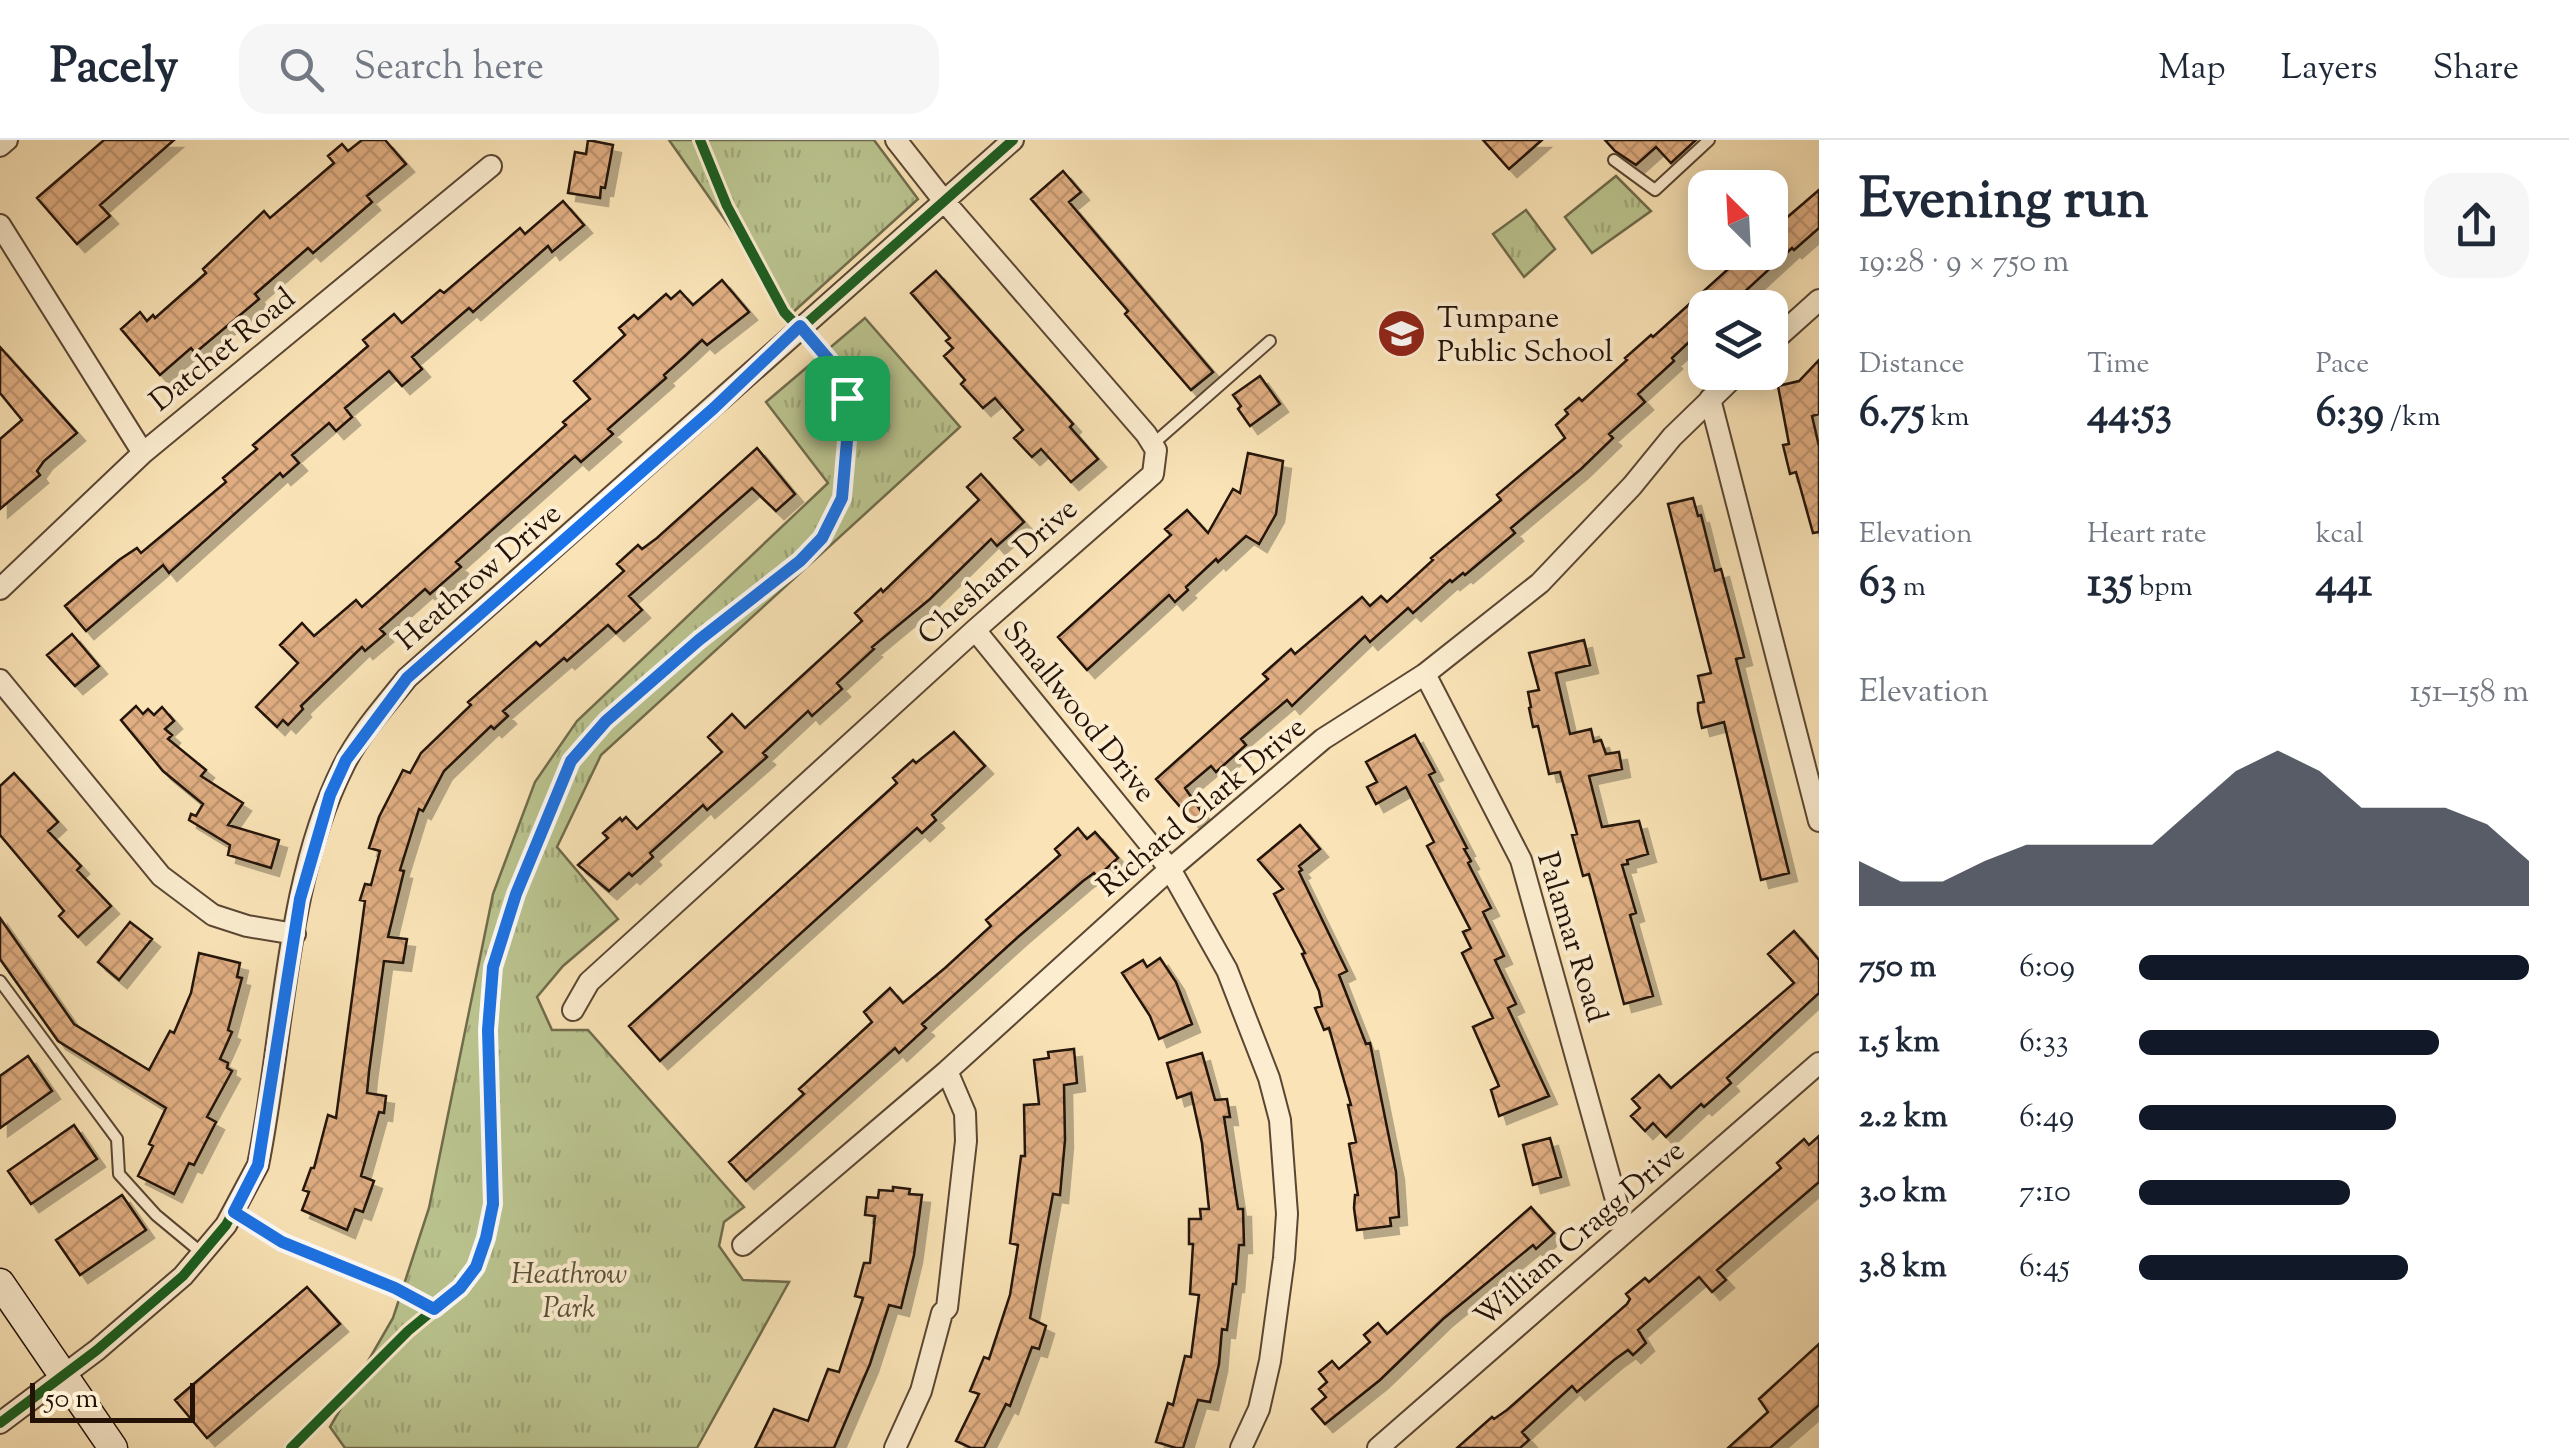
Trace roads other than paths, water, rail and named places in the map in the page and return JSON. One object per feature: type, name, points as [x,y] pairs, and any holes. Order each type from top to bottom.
[{"type":"main road","points":[[0,1283],[113,1448]]},
{"type":"street","points":[[0,146],[8,140]]},
{"type":"street","points":[[896,140],[1153,444]]},
{"type":"street","name":"Heathrow Drive","points":[[0,1423],[128,1324],[204,1254],[234,1212],[258,1165],[300,899],[330,795],[354,748],[407,678],[1013,140]]},
{"type":"street","name":"Datchet Road","points":[[0,589],[142,452],[491,166]]},
{"type":"street","points":[[0,225],[142,452]]},
{"type":"street","points":[[1788,328],[1819,300]]},
{"type":"street","name":"Richard Clark Drive","points":[[743,1246],[1323,739],[1425,674],[1540,582],[1720,390]]},
{"type":"street","points":[[1710,399],[1819,821]]},
{"type":"street","name":"Chesham Drive","points":[[573,1010],[590,982],[975,630],[1126,496],[1142,487],[1153,474],[1153,444]]},
{"type":"street","name":"Smallwood Drive","points":[[975,630],[1170,869],[1227,970],[1256,1040],[1280,1120],[1287,1214],[1280,1306],[1259,1409],[1241,1448]]},
{"type":"street","name":"Palamar Road","points":[[1425,674],[1521,860],[1625,1232]]},
{"type":"street","points":[[0,680],[140,853],[189,900],[213,915],[246,926],[296,934]]},
{"type":"street","name":"William Cragg Drive","points":[[1378,1448],[1819,1063]]},
{"type":"street","points":[[895,1448],[921,1391],[947,1308],[966,1142],[965,1114],[947,1071]]},
{"type":"lane","points":[[1614,160],[1655,190],[1709,140]]},
{"type":"lane","points":[[1153,444],[1270,340]]},
{"type":"lane","points":[[0,981],[117,1139],[119,1174],[156,1214],[204,1254]]},
{"type":"place","name":"Tumpane Public School","points":[[1402,334]]},
{"type":"park label","name":"Heathrow Park","points":[[569,1290]]}]
